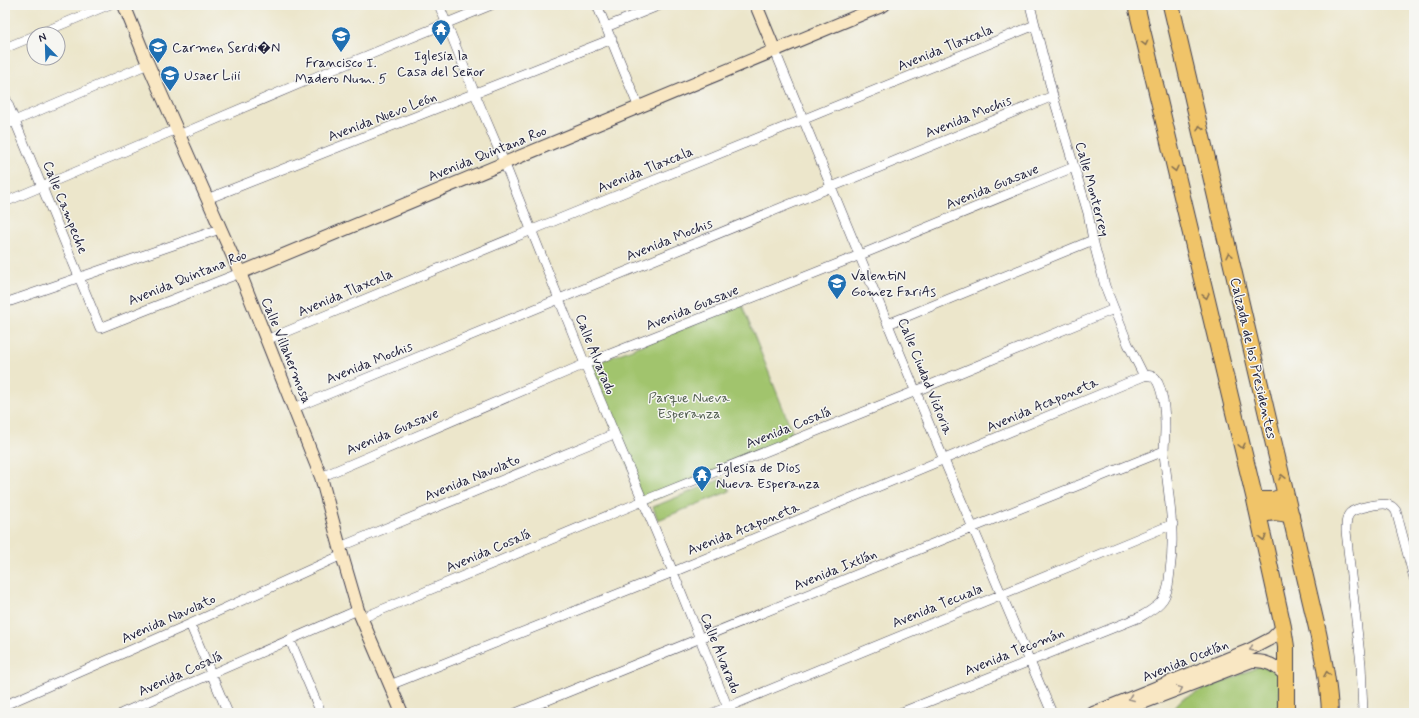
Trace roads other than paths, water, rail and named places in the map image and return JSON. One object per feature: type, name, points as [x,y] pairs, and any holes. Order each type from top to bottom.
[{"type":"highway","points":[[1136,5],[1255,500],[1283,626],[1286,647],[1286,713]]},
{"type":"highway","name":"Calzada de los Presidentes","points":[[1171,5],[1325,664],[1329,691],[1330,713]]},
{"type":"highway","points":[[1255,500],[1273,500],[1286,496]]},
{"type":"highway","points":[[1259,517],[1267,513],[1274,512],[1291,515]]},
{"type":"main road","name":"Calle Villahermosa","points":[[124,5],[148,64],[240,273],[294,408],[321,477],[360,614],[402,713]]},
{"type":"main road","name":"Calle Ciudad Victoria","points":[[756,5],[775,51]]},
{"type":"main road","name":"Avenida Quintana Roo","points":[[240,273],[884,5]]},
{"type":"main road","name":"Avenida Ocotlán","points":[[1093,713],[1249,650],[1272,638],[1283,626]]},
{"type":"main road","name":"Avenida Ocotlán","points":[[1117,713],[1252,661],[1268,663],[1278,668],[1287,677]]},
{"type":"street","points":[[58,26],[108,5]]},
{"type":"street","name":"Calle Alvarado","points":[[439,5],[560,299],[584,364],[643,500],[729,710]]},
{"type":"street","points":[[5,202],[492,5]]},
{"type":"street","points":[[597,5],[639,108]]},
{"type":"street","points":[[606,27],[660,5]]},
{"type":"street","name":"Calle Monterrey","points":[[1030,5],[1053,96],[1088,213],[1093,240],[1105,286],[1114,309],[1146,375],[1157,381],[1161,394],[1166,428],[1164,452],[1173,524],[1172,562],[1166,594],[1158,605],[1140,617]]},
{"type":"street","name":"Avenida Tlaxcala","points":[[266,340],[1035,25]]},
{"type":"street","points":[[5,48],[26,39]]},
{"type":"street","name":"Avenida Nuevo León","points":[[207,199],[612,39]]},
{"type":"street","name":"Calle Ciudad Victoria","points":[[775,51],[944,460],[974,526],[1052,713]]},
{"type":"street","points":[[5,125],[148,64]]},
{"type":"street","name":"Avenida Mochis","points":[[294,408],[1053,96]]},
{"type":"street","name":"Calle Campeche","points":[[5,97],[43,186],[100,328]]},
{"type":"street","name":"Avenida Guasave","points":[[321,477],[584,364],[860,255],[1074,167]]},
{"type":"street","points":[[5,303],[220,229]]},
{"type":"street","points":[[888,324],[1093,240]]},
{"type":"street","name":"Avenida Quintana Roo","points":[[100,328],[240,273]]},
{"type":"street","name":"Avenida Cosalá","points":[[122,713],[134,711],[212,674],[290,640],[360,614],[916,391],[1114,309]]},
{"type":"street","name":"Avenida Acaponeta","points":[[390,685],[673,572],[1146,375]]},
{"type":"street","name":"Avenida Navolato","points":[[5,705],[190,624],[341,551],[614,434]]},
{"type":"street","name":"Avenida Ixtlán","points":[[516,713],[974,526],[1164,452]]},
{"type":"street","points":[[1363,713],[1361,664],[1346,531],[1347,518],[1350,513],[1357,509],[1381,504],[1388,504],[1396,511],[1414,578]]},
{"type":"street","name":"Avenida Tecuala","points":[[713,713],[729,710],[1002,594],[1173,524]]},
{"type":"street","name":"Avenida Tecomán","points":[[900,713],[1029,660],[1140,617]]},
{"type":"street","points":[[190,624],[228,713]]},
{"type":"street","points":[[290,640],[321,713]]},
{"type":"street","points":[[1412,713],[1414,708]]},
{"type":"place","name":"Iglesia la Casa del Señor","points":[[441,46]]},
{"type":"place","name":"Francisco I. Madero Num. 5","points":[[341,53]]},
{"type":"place","name":"Carmen Serdi�N","points":[[158,64]]},
{"type":"place","name":"Usaer Liii","points":[[170,92]]},
{"type":"place","name":"ValentiN Gomez FariAs","points":[[837,300]]},
{"type":"place","name":"Iglesia de Dios Nueva Esperanza","points":[[702,492]]},
{"type":"park label","name":"Parque Nueva Esperanza","points":[[689,406]]}]
